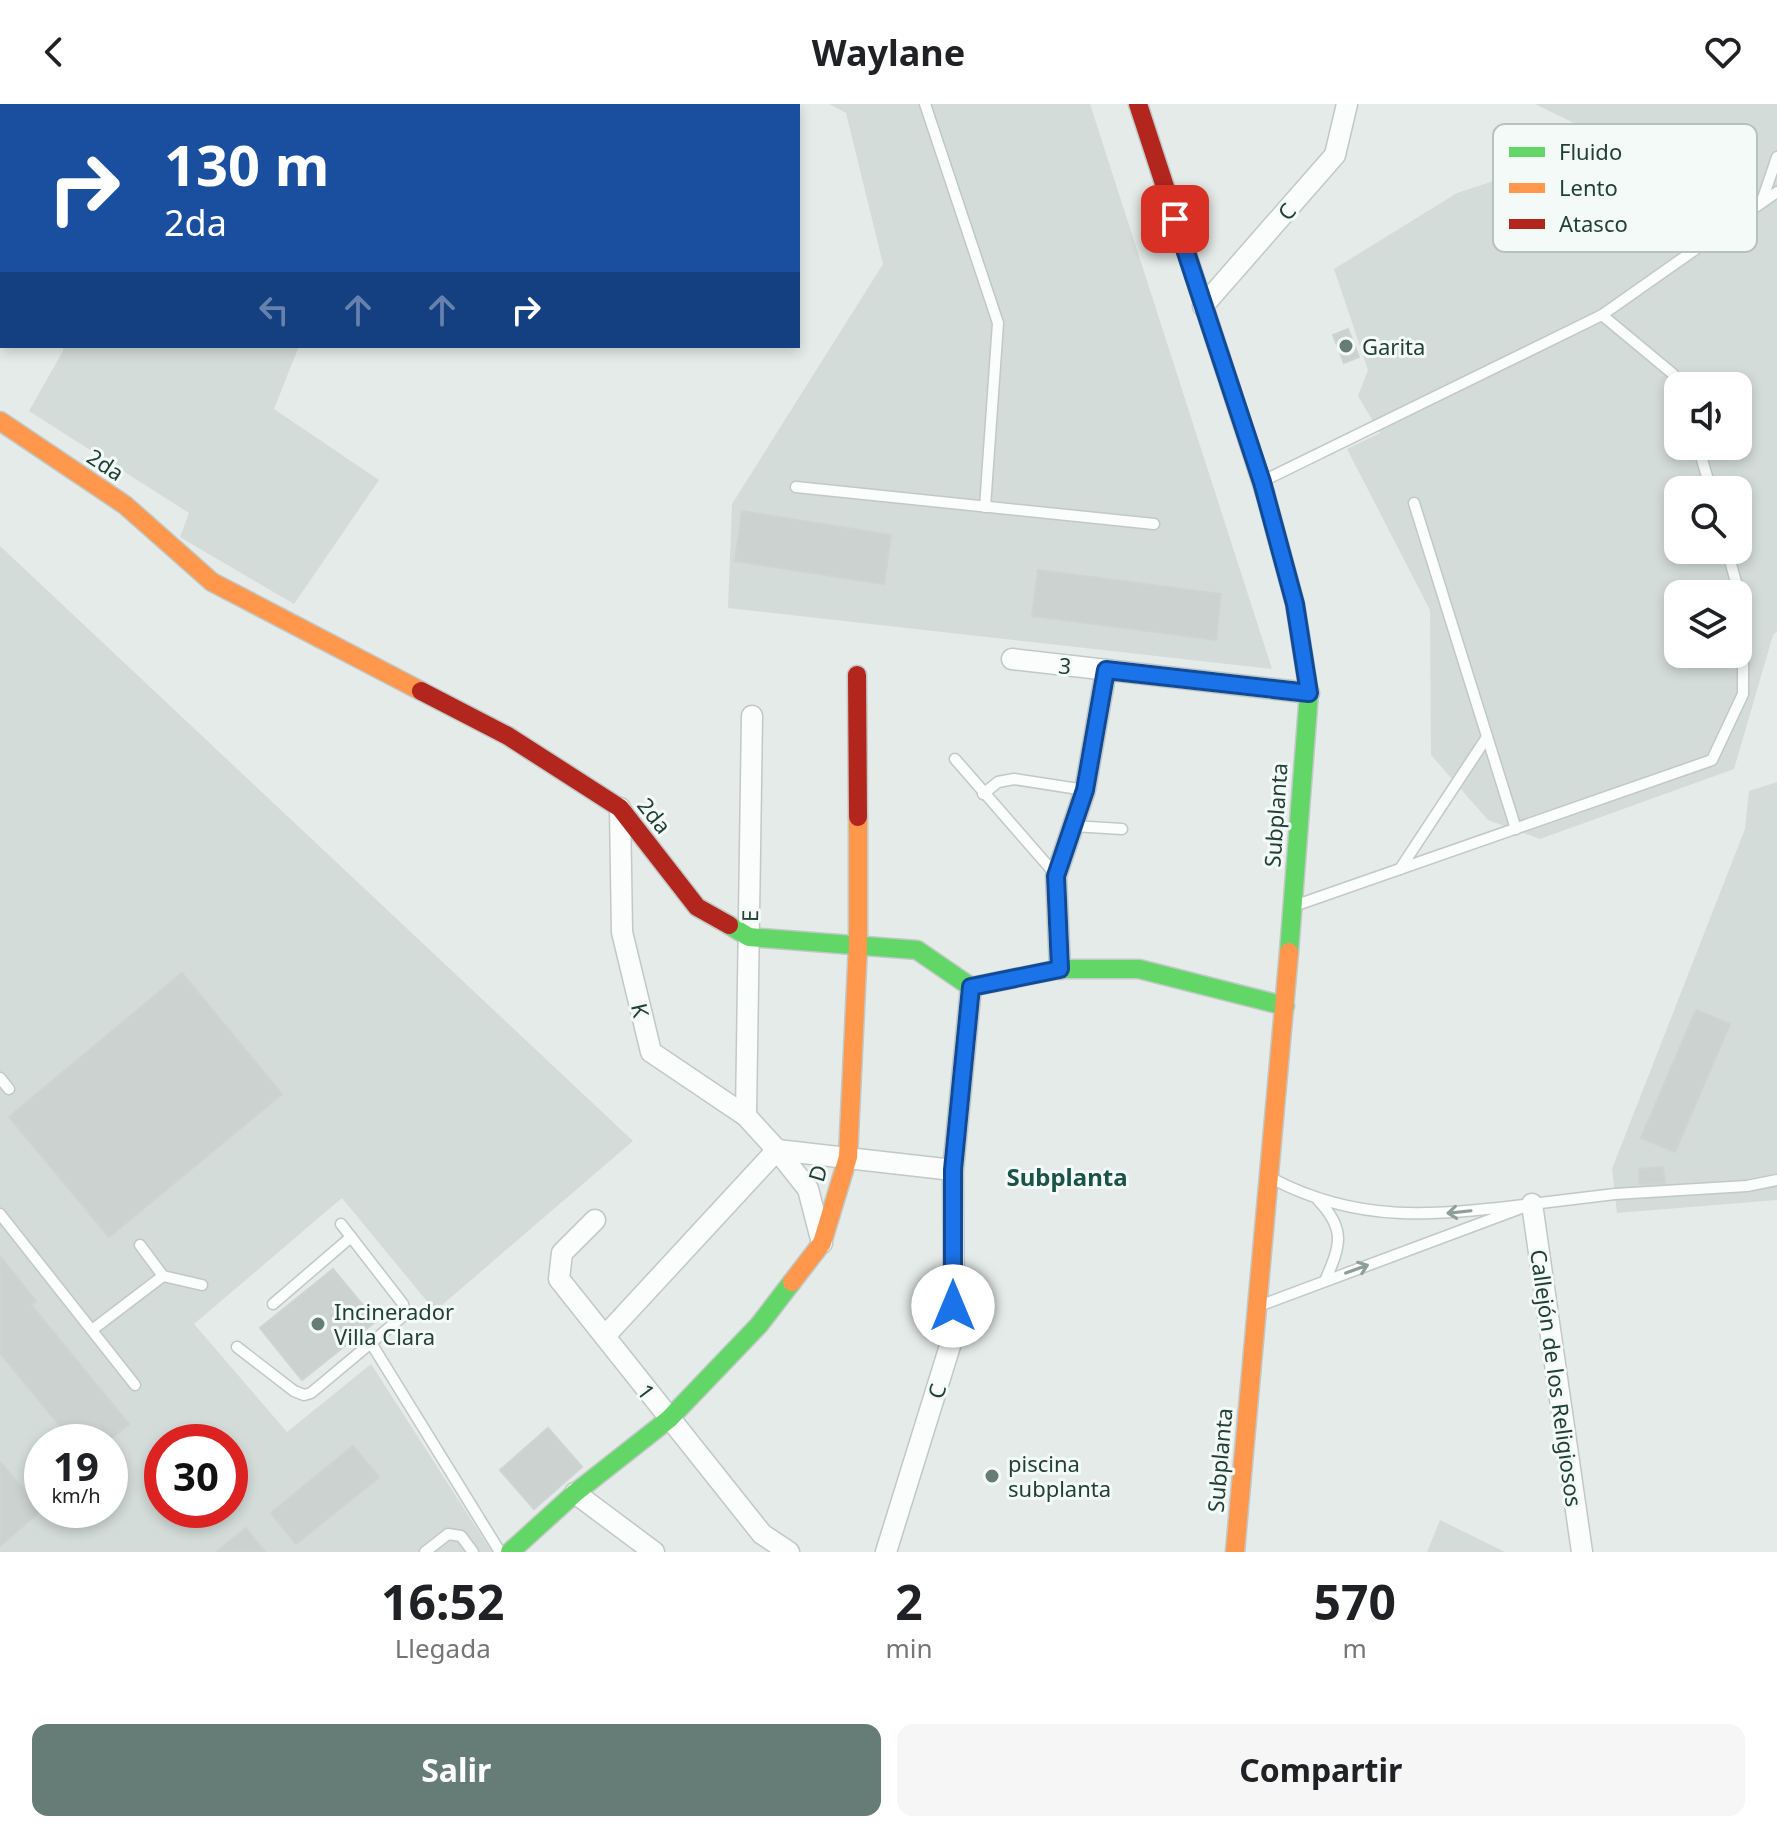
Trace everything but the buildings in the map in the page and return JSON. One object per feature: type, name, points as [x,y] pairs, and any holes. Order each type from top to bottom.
[{"type":"street","name":"Subplanta","points":[[1138,104],[1262,482],[1295,604],[1309,693],[1285,1006],[1235,1552]]},
{"type":"street","name":"C","points":[[1203,306],[1335,155],[1347,104]]},
{"type":"street","name":"2da","points":[[0,421],[125,505],[212,582],[508,736],[620,808],[697,907],[749,937],[917,950],[971,987]]},
{"type":"street","name":"3","points":[[1012,659],[1309,693]]},
{"type":"street","points":[[1060,969],[1056,876],[1085,790],[1106,670]]},
{"type":"street","name":"D","points":[[510,1552],[575,1493],[669,1419],[759,1325],[822,1243],[847,1158],[858,945],[857,675]]},
{"type":"street","name":"E","points":[[746,1116],[752,716]]},
{"type":"street","name":"K","points":[[620,808],[622,932],[651,1052],[746,1116],[777,1150],[808,1189],[822,1243]]},
{"type":"street","points":[[971,987],[1060,969],[1139,969],[1285,1006]]},
{"type":"street","name":"C","points":[[886,1552],[954,1333],[953,1170],[971,987]]},
{"type":"street","points":[[605,1336],[777,1150],[953,1170]]},
{"type":"street","name":"Callejón de los Religiosos","points":[[1532,1204],[1582,1552]]},
{"type":"street","name":"1","points":[[595,1220],[562,1253],[559,1279],[762,1534],[789,1552]]},
{"type":"street","points":[[575,1493],[654,1552]]},
{"type":"lane","points":[[925,104],[998,323],[985,507]]},
{"type":"lane","points":[[1762,203],[1777,157]]},
{"type":"lane","points":[[1757,206],[1777,192]]},
{"type":"lane","points":[[1262,482],[1602,315],[1692,252]]},
{"type":"lane","points":[[1602,315],[1671,372]]},
{"type":"lane","points":[[796,487],[1154,524]]},
{"type":"lane","points":[[1414,503],[1516,829]]},
{"type":"lane","points":[[1292,907],[1712,760],[1743,694],[1743,607],[1731,564]]},
{"type":"lane","points":[[1400,869],[1487,737]]},
{"type":"lane","points":[[955,759],[1056,876]]},
{"type":"lane","points":[[983,794],[998,782],[1014,779],[1085,790]]},
{"type":"lane","points":[[1073,826],[1122,829]]},
{"type":"lane","points":[[0,1078],[9,1089]]},
{"type":"lane","points":[[1269,1178],[1300,1194],[1344,1207],[1439,1215],[1615,1194],[1747,1186],[1777,1180]]},
{"type":"lane","points":[[1317,1199],[1334,1217],[1338,1235],[1336,1255],[1325,1281]]},
{"type":"lane","points":[[1258,1306],[1532,1204]]},
{"type":"lane","points":[[0,1214],[135,1385]]},
{"type":"lane","points":[[237,1347],[294,1391],[304,1395],[311,1393],[402,1317],[405,1311],[403,1304],[341,1224]]},
{"type":"lane","points":[[273,1304],[351,1237]]},
{"type":"lane","points":[[140,1245],[163,1276],[202,1285]]},
{"type":"lane","points":[[92,1330],[163,1276]]},
{"type":"lane","points":[[371,1343],[500,1552]]},
{"type":"lane","points":[[425,1552],[448,1534],[461,1536],[473,1552]]},
{"type":"shaded area","points":[[829,104],[1090,104],[1272,669],[728,608],[732,504],[883,264],[846,113]]},
{"type":"shaded area","points":[[1535,104],[1777,104],[1777,631],[1773,635],[1734,769],[1540,839],[1488,820],[1431,755],[1430,610],[1347,449],[1380,433],[1358,396],[1368,370],[1334,269],[1457,193],[1493,181],[1493,252],[1757,252],[1757,124],[1576,124]]},
{"type":"shaded area","points":[[63,348],[298,348],[274,409],[379,480],[294,604],[180,537],[189,513],[29,411]]},
{"type":"shaded area","points":[[0,546],[633,1141],[435,1311],[342,1198],[194,1324],[287,1432],[371,1364],[492,1552],[0,1552]]},
{"type":"shaded area","points":[[1777,782],[1777,1200],[1617,1213],[1612,1169],[1745,829],[1749,791]]},
{"type":"shaded area","points":[[1440,1520],[1505,1552],[1427,1552]]},
{"type":"traffic: fast","points":[[1265,493],[1295,604],[1309,693],[1289,952]]},
{"type":"traffic: fast","points":[[729,925],[749,937],[917,950],[971,987],[1060,969],[1139,969],[1285,1006]]},
{"type":"traffic: fast","points":[[510,1552],[575,1493],[669,1419],[759,1325],[792,1282]]},
{"type":"traffic: slow","points":[[0,421],[125,505],[212,582],[421,691]]},
{"type":"traffic: slow","points":[[792,1282],[822,1243],[848,1157],[858,945],[858,817]]},
{"type":"traffic: slow","points":[[1235,1552],[1289,952]]},
{"type":"traffic: jam","points":[[1138,104],[1265,493]]},
{"type":"traffic: jam","points":[[857,675],[858,817]]},
{"type":"traffic: jam","points":[[421,691],[508,736],[620,808],[697,907],[729,925]]},
{"type":"place","name":"Garita","points":[[1346,346]]},
{"type":"place","name":"Incinerador Villa Clara","points":[[318,1324]]},
{"type":"place","name":"piscina subplanta","points":[[992,1476]]},
{"type":"district","name":"Subplanta","points":[[1067,1176]]},
{"type":"route","points":[[953,1306],[953,1170],[971,987],[1060,969],[1056,876],[1085,790],[1106,670],[1309,693],[1295,604],[1262,482],[1175,219]]}]
